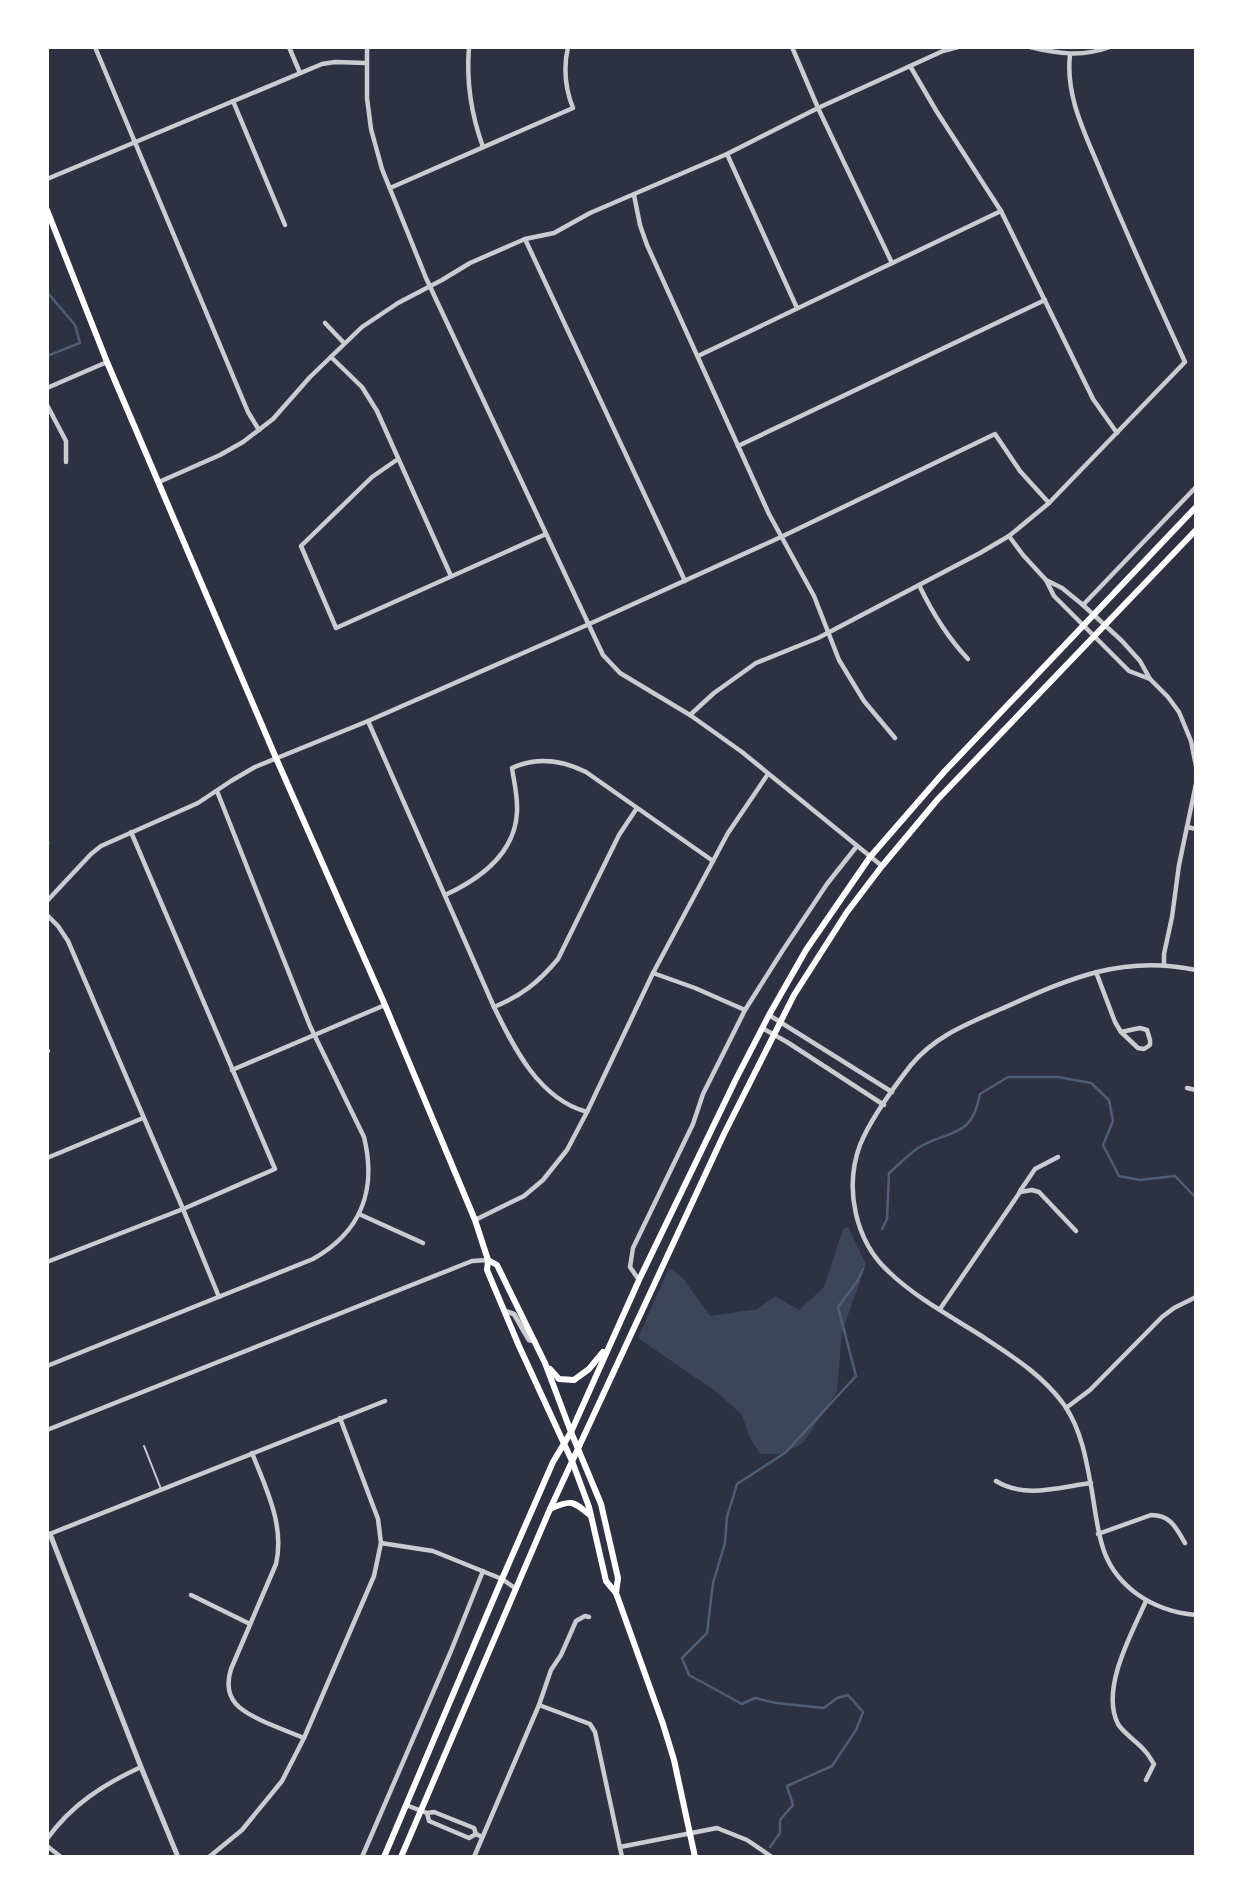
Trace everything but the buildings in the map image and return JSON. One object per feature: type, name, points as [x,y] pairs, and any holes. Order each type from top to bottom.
[{"type":"main road","points":[[47,210],[107,362],[475,1220],[488,1260],[487,1270],[572,1461],[592,1517],[606,1581],[616,1593],[667,1736],[695,1857]]},
{"type":"main road","points":[[384,1857],[553,1462],[571,1432],[639,1280],[736,1079],[806,950],[870,856],[944,772],[1196,508]]},
{"type":"main road","points":[[401,1857],[423,1812],[515,1587],[550,1509],[723,1134],[794,995],[847,912],[881,866],[938,799],[1196,530]]},
{"type":"main road","points":[[488,1260],[497,1265],[535,1341],[601,1504],[618,1578],[616,1593]]},
{"type":"main road","points":[[545,1363],[559,1379],[574,1380],[589,1369],[609,1345]]},
{"type":"main road","points":[[550,1509],[563,1503],[576,1503],[592,1517]]},
{"type":"street","points":[[96,47],[248,412],[259,430]]},
{"type":"street","points":[[289,47],[300,73]]},
{"type":"street","points":[[367,47],[367,98],[371,129],[382,169],[430,287],[596,645],[620,673],[690,715],[769,774],[881,866]]},
{"type":"street","points":[[469,47],[468,87],[483,147]]},
{"type":"street","points":[[390,188],[573,108],[566,83],[568,47]]},
{"type":"street","points":[[792,47],[892,263]]},
{"type":"street","points":[[159,482],[243,443],[273,419],[344,343],[379,314],[470,263],[525,239],[554,233],[590,213],[727,154],[818,108],[943,51],[958,47]]},
{"type":"street","points":[[1030,47],[1070,55],[1097,52],[1110,47]]},
{"type":"street","points":[[690,715],[714,693],[756,663],[828,632],[1009,536],[1049,503],[1185,362],[1128,237],[1076,108],[1070,84],[1070,55]]},
{"type":"street","points":[[47,178],[328,62],[366,63]]},
{"type":"street","points":[[911,66],[937,112],[1001,211],[1093,399],[1117,433]]},
{"type":"street","points":[[233,101],[285,225]]},
{"type":"street","points":[[727,154],[797,309]]},
{"type":"street","points":[[634,195],[647,245],[781,537],[814,596],[839,660],[864,701],[895,738]]},
{"type":"street","points":[[698,356],[1001,211]]},
{"type":"street","points":[[525,239],[685,581]]},
{"type":"street","points":[[738,446],[1045,300]]},
{"type":"street","points":[[326,323],[344,343]]},
{"type":"street","points":[[331,357],[370,398],[451,576]]},
{"type":"street","points":[[47,388],[107,362]]},
{"type":"street","points":[[47,405],[66,441],[66,462]]},
{"type":"street","points":[[47,901],[101,846],[198,803],[238,776],[685,581],[995,434],[1020,471],[1049,503]]},
{"type":"street","points":[[398,458],[372,477],[302,546],[336,628],[546,534]]},
{"type":"street","points":[[1083,605],[1196,487]]},
{"type":"street","points":[[1009,536],[1046,580],[1054,596],[1129,671],[1150,679]]},
{"type":"street","points":[[1046,580],[1062,588],[1083,605],[1140,661],[1150,679],[1179,712],[1195,751],[1196,766]]},
{"type":"street","points":[[919,585],[953,643],[968,659]]},
{"type":"street","points":[[368,721],[512,1043],[528,1068],[556,1096],[572,1108],[587,1112]]},
{"type":"street","points":[[445,895],[483,873],[506,847],[517,814],[512,768],[543,760],[562,762],[586,772],[712,861]]},
{"type":"street","points":[[475,1220],[524,1196],[544,1180],[567,1150],[653,973],[712,861],[769,774]]},
{"type":"street","points":[[1164,966],[1179,865],[1196,784]]},
{"type":"street","points":[[47,1366],[313,1259],[348,1232],[359,1214],[368,1185],[368,1154],[364,1138],[314,1035],[217,791]]},
{"type":"street","points":[[494,1007],[513,999],[536,984],[558,960],[619,835],[637,808]]},
{"type":"street","points":[[1187,827],[1196,829]]},
{"type":"street","points":[[47,1262],[275,1170],[131,832]]},
{"type":"street","points":[[639,1280],[630,1267],[632,1248],[745,1010],[820,895],[858,846]]},
{"type":"street","points":[[47,915],[68,941],[219,1297]]},
{"type":"street","points":[[1196,970],[1137,966],[1096,972],[1052,986],[939,1038],[919,1055],[865,1135],[857,1156],[853,1195],[856,1218],[864,1239],[887,1271],[1029,1368],[1047,1384],[1066,1408],[1083,1446],[1103,1551],[1117,1575],[1146,1601],[1179,1613],[1196,1615]]},
{"type":"street","points":[[1096,972],[1121,1031],[1138,1048],[1144,1049],[1150,1045],[1149,1034],[1144,1028],[1121,1031]]},
{"type":"street","points":[[653,973],[745,1010]]},
{"type":"street","points":[[232,1070],[385,1005]]},
{"type":"street","points":[[769,1014],[892,1092]]},
{"type":"street","points":[[762,1028],[884,1105]]},
{"type":"street","points":[[1187,1088],[1196,1090]]},
{"type":"street","points":[[47,1158],[143,1118]]},
{"type":"street","points":[[940,1309],[1035,1169],[1058,1157]]},
{"type":"street","points":[[1020,1192],[1039,1192],[1076,1231]]},
{"type":"street","points":[[359,1214],[423,1243]]},
{"type":"street","points":[[47,1430],[472,1261],[488,1260]]},
{"type":"street","points":[[1066,1408],[1090,1390],[1162,1317],[1196,1297]]},
{"type":"street","points":[[505,1311],[514,1314],[528,1340],[535,1341]]},
{"type":"street","points":[[178,1857],[49,1535],[385,1401]]},
{"type":"street","points":[[209,1857],[242,1830],[282,1782],[374,1576],[381,1543],[376,1512],[340,1418]]},
{"type":"street","points":[[252,1453],[278,1527],[280,1545],[276,1564],[229,1675],[228,1687],[232,1699],[244,1712],[303,1738]]},
{"type":"street","points":[[996,1481],[1012,1489],[1030,1491],[1091,1483]]},
{"type":"street","points":[[1098,1534],[1151,1515],[1158,1515],[1174,1524],[1185,1543]]},
{"type":"street","points":[[381,1543],[433,1551],[515,1587]]},
{"type":"street","points":[[362,1857],[483,1571]]},
{"type":"street","points":[[191,1595],[250,1624]]},
{"type":"street","points":[[1146,1601],[1117,1669],[1113,1699],[1119,1726],[1147,1752],[1154,1764],[1146,1780]]},
{"type":"street","points":[[474,1857],[539,1705],[551,1670],[561,1656],[576,1621],[585,1616],[589,1617]]},
{"type":"street","points":[[539,1705],[590,1724],[595,1731],[622,1857]]},
{"type":"street","points":[[47,1839],[62,1819],[82,1800],[141,1767]]},
{"type":"street","points":[[407,1805],[423,1812],[434,1812],[474,1828],[476,1834],[482,1838]]},
{"type":"street","points":[[423,1812],[429,1821],[459,1834],[469,1838],[476,1834]]},
{"type":"street","points":[[620,1847],[717,1828],[747,1840],[772,1857]]},
{"type":"street","points":[[47,1846],[61,1857]]},
{"type":"lane","points":[[144,1446],[162,1490]]},
{"type":"shaded area","points":[[848,1227],[866,1264],[842,1332],[837,1392],[803,1443],[781,1454],[760,1454],[750,1438],[742,1415],[718,1393],[638,1338],[669,1268],[682,1277],[710,1316],[757,1309],[775,1296],[799,1310],[824,1287],[843,1229]]},
{"type":"waterway","points":[[47,292],[75,325],[80,343],[47,356]]},
{"type":"waterway","points":[[47,839],[47,847]]},
{"type":"waterway","points":[[882,1229],[887,1219],[889,1173],[919,1148],[967,1124],[977,1108],[980,1094],[1008,1077],[1058,1077],[1091,1083],[1109,1100],[1113,1121],[1103,1145],[1119,1176],[1140,1180],[1175,1176],[1196,1198]]},
{"type":"waterway","points":[[770,1847],[780,1833],[780,1820],[793,1805],[787,1786],[832,1766],[856,1730],[863,1712],[848,1695],[837,1698],[824,1708],[755,1698],[742,1704],[689,1675],[682,1658],[707,1633],[713,1583],[725,1543],[727,1517],[737,1484],[785,1453],[856,1376],[838,1307],[863,1269]]}]
